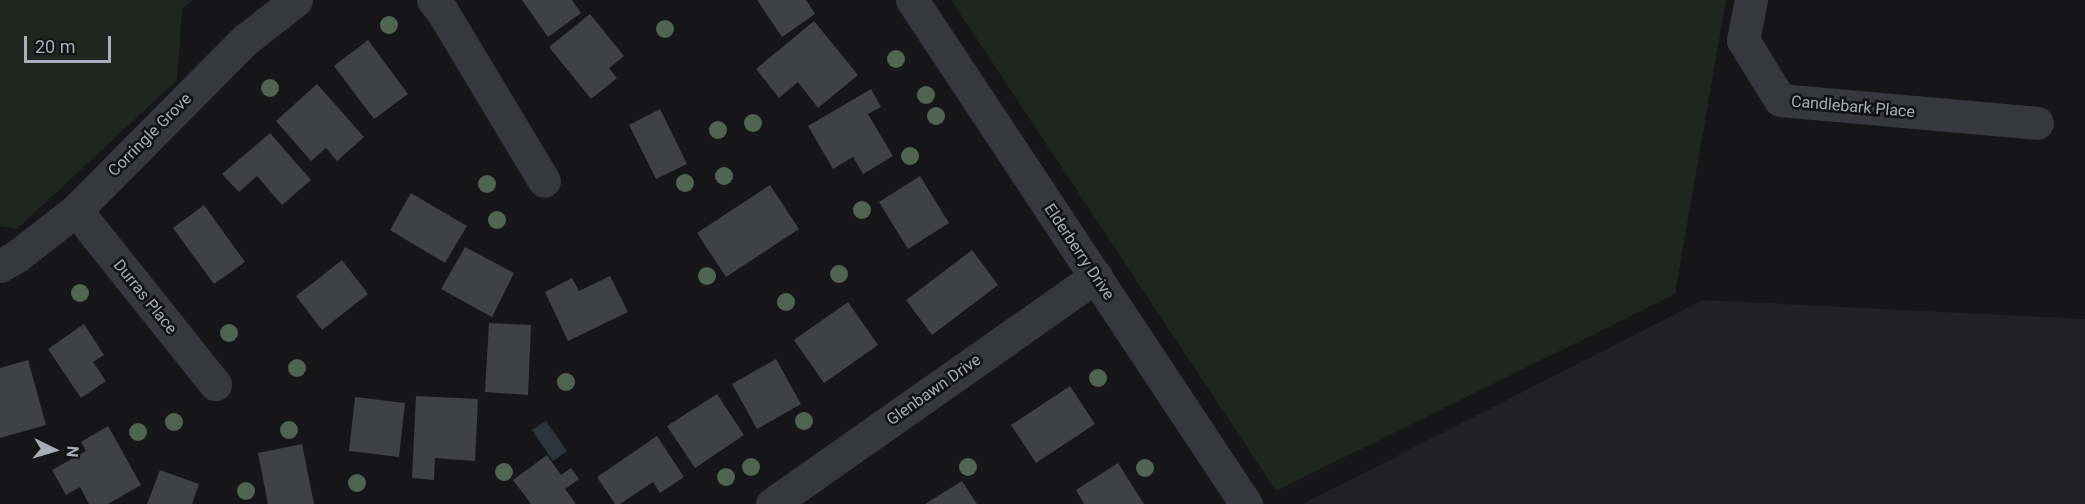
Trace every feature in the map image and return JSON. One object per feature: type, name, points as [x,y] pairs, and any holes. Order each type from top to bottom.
[{"type":"street","name":"Corringle Grove","points":[[0,266],[17,256],[76,210],[245,39],[296,0]]},
{"type":"street","points":[[433,0],[442,11],[544,181]]},
{"type":"street","name":"Elderberry Drive","points":[[912,0],[1246,504]]},
{"type":"street","name":"Candlebark Place","points":[[1751,0],[1743,40],[1780,100],[2037,123]]},
{"type":"street","name":"Durras Place","points":[[76,210],[215,384]]},
{"type":"street","name":"Glenbawn Drive","points":[[772,504],[1095,276]]},
{"type":"shaded area","points":[[0,0],[193,0],[182,9],[177,80],[17,229],[0,226]]},
{"type":"shaded area","points":[[951,0],[1726,0],[1675,294],[1276,491]]},
{"type":"shaded area","points":[[1703,300],[2085,319],[2085,504],[1303,504]]},
{"type":"shaded area","points":[[546,421],[567,451],[553,461],[532,430]]},
{"type":"building","points":[[522,0],[572,0],[581,13],[548,37]]},
{"type":"building","points":[[757,0],[806,0],[815,14],[782,37]]},
{"type":"building","points":[[590,14],[624,56],[609,68],[617,78],[591,99],[549,47]]},
{"type":"building","points":[[814,21],[858,75],[818,108],[798,82],[779,98],[756,69]]},
{"type":"building","points":[[368,40],[408,94],[374,119],[334,66]]},
{"type":"building","points":[[317,84],[364,137],[337,161],[326,148],[311,161],[276,121]]},
{"type":"building","points":[[871,89],[881,107],[868,114],[893,156],[863,174],[853,157],[833,169],[808,126]]},
{"type":"building","points":[[660,109],[687,164],[656,179],[629,125]]},
{"type":"building","points":[[270,133],[311,180],[282,205],[257,176],[239,192],[222,174]]},
{"type":"building","points":[[920,176],[949,223],[908,249],[879,202]]},
{"type":"building","points":[[770,185],[799,229],[726,277],[697,233]]},
{"type":"building","points":[[411,193],[467,226],[445,263],[390,230]]},
{"type":"building","points":[[204,205],[245,262],[214,284],[173,228]]},
{"type":"building","points":[[465,247],[514,273],[492,317],[441,289]]},
{"type":"building","points":[[972,250],[998,285],[932,335],[906,300]]},
{"type":"building","points":[[342,260],[368,294],[322,330],[296,296]]},
{"type":"building","points":[[610,276],[628,312],[568,341],[545,292],[572,278],[579,291]]},
{"type":"building","points":[[848,302],[878,345],[824,383],[794,340]]},
{"type":"building","points":[[489,323],[531,325],[528,395],[485,392]]},
{"type":"building","points":[[84,324],[104,355],[93,362],[106,381],[81,398],[48,349]]},
{"type":"building","points":[[776,359],[801,404],[757,429],[732,384]]},
{"type":"building","points":[[28,360],[46,425],[0,438],[0,368]]},
{"type":"building","points":[[1070,386],[1095,424],[1036,463],[1011,425]]},
{"type":"building","points":[[717,394],[744,435],[695,468],[667,426]]},
{"type":"building","points":[[416,396],[478,399],[475,461],[435,458],[434,480],[412,478]]},
{"type":"building","points":[[355,397],[405,403],[399,457],[349,451]]},
{"type":"building","points":[[108,426],[141,485],[108,504],[89,504],[80,487],[66,495],[52,470],[86,451],[81,442]]},
{"type":"building","points":[[657,436],[684,477],[660,493],[653,482],[620,504],[615,504],[597,477]]},
{"type":"building","points":[[302,444],[314,504],[268,504],[258,453]]},
{"type":"building","points":[[547,455],[561,475],[571,468],[579,479],[565,489],[576,504],[531,504],[513,480]]},
{"type":"building","points":[[1118,463],[1144,504],[1084,504],[1076,490]]},
{"type":"building","points":[[160,470],[199,484],[192,504],[147,504]]},
{"type":"building","points":[[962,481],[977,504],[925,504]]}]
